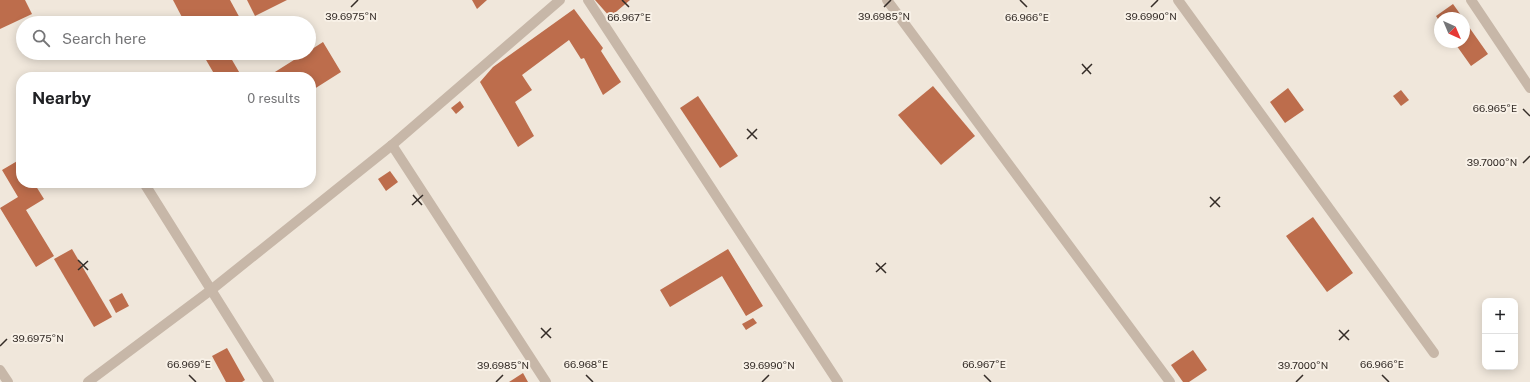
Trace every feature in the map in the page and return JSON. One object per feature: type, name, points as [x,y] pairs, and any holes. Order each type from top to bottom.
[{"type":"street","points":[[88,382],[211,290],[392,145],[560,0]]},
{"type":"street","points":[[588,0],[838,382]]},
{"type":"street","points":[[887,0],[1170,382]]},
{"type":"street","points":[[1178,0],[1434,353]]},
{"type":"street","points":[[1471,0],[1530,88]]},
{"type":"street","points":[[392,145],[546,382]]},
{"type":"street","points":[[147,188],[269,382]]},
{"type":"street","points":[[0,370],[8,382]]},
{"type":"building","points":[[0,0],[25,0],[32,14],[28,16],[16,16],[16,22],[0,29]]},
{"type":"building","points":[[173,0],[230,0],[239,16],[181,16]]},
{"type":"building","points":[[247,0],[287,0],[255,16]]},
{"type":"building","points":[[472,0],[487,0],[477,9]]},
{"type":"building","points":[[595,0],[630,0],[610,17]]},
{"type":"building","points":[[1453,4],[1459,12],[1442,12]]},
{"type":"building","points":[[574,9],[603,48],[601,51],[621,82],[603,95],[584,58],[581,59],[569,40],[522,75],[532,90],[515,102],[534,136],[518,147],[480,82],[493,67]]},
{"type":"building","points":[[1470,28],[1488,54],[1471,66],[1458,48],[1470,48]]},
{"type":"building","points":[[323,42],[341,72],[316,88],[316,72],[275,72],[294,60],[316,60],[316,46]]},
{"type":"building","points":[[206,60],[232,60],[239,72],[213,72]]},
{"type":"building","points":[[933,86],[975,136],[941,165],[898,115]]},
{"type":"building","points":[[1288,88],[1304,110],[1285,123],[1270,102]]},
{"type":"building","points":[[1401,90],[1409,100],[1401,106],[1393,96]]},
{"type":"building","points":[[698,96],[738,156],[720,168],[680,108]]},
{"type":"building","points":[[460,101],[464,107],[456,114],[451,108]]},
{"type":"building","points":[[16,162],[16,188],[37,188],[44,199],[26,210],[54,256],[36,267],[0,208],[18,197],[2,170]]},
{"type":"building","points":[[390,171],[398,182],[386,191],[378,179]]},
{"type":"building","points":[[1313,217],[1353,273],[1327,292],[1286,236]]},
{"type":"building","points":[[72,249],[112,317],[94,327],[54,259]]},
{"type":"building","points":[[728,249],[763,306],[746,316],[722,276],[670,307],[660,290]]},
{"type":"building","points":[[122,293],[129,306],[116,313],[109,300]]},
{"type":"building","points":[[753,318],[757,323],[746,330],[742,324]]},
{"type":"building","points":[[227,348],[245,380],[242,382],[226,382],[212,356]]},
{"type":"building","points":[[1193,350],[1207,370],[1189,382],[1183,382],[1171,365]]},
{"type":"building","points":[[523,373],[528,382],[509,382]]}]
